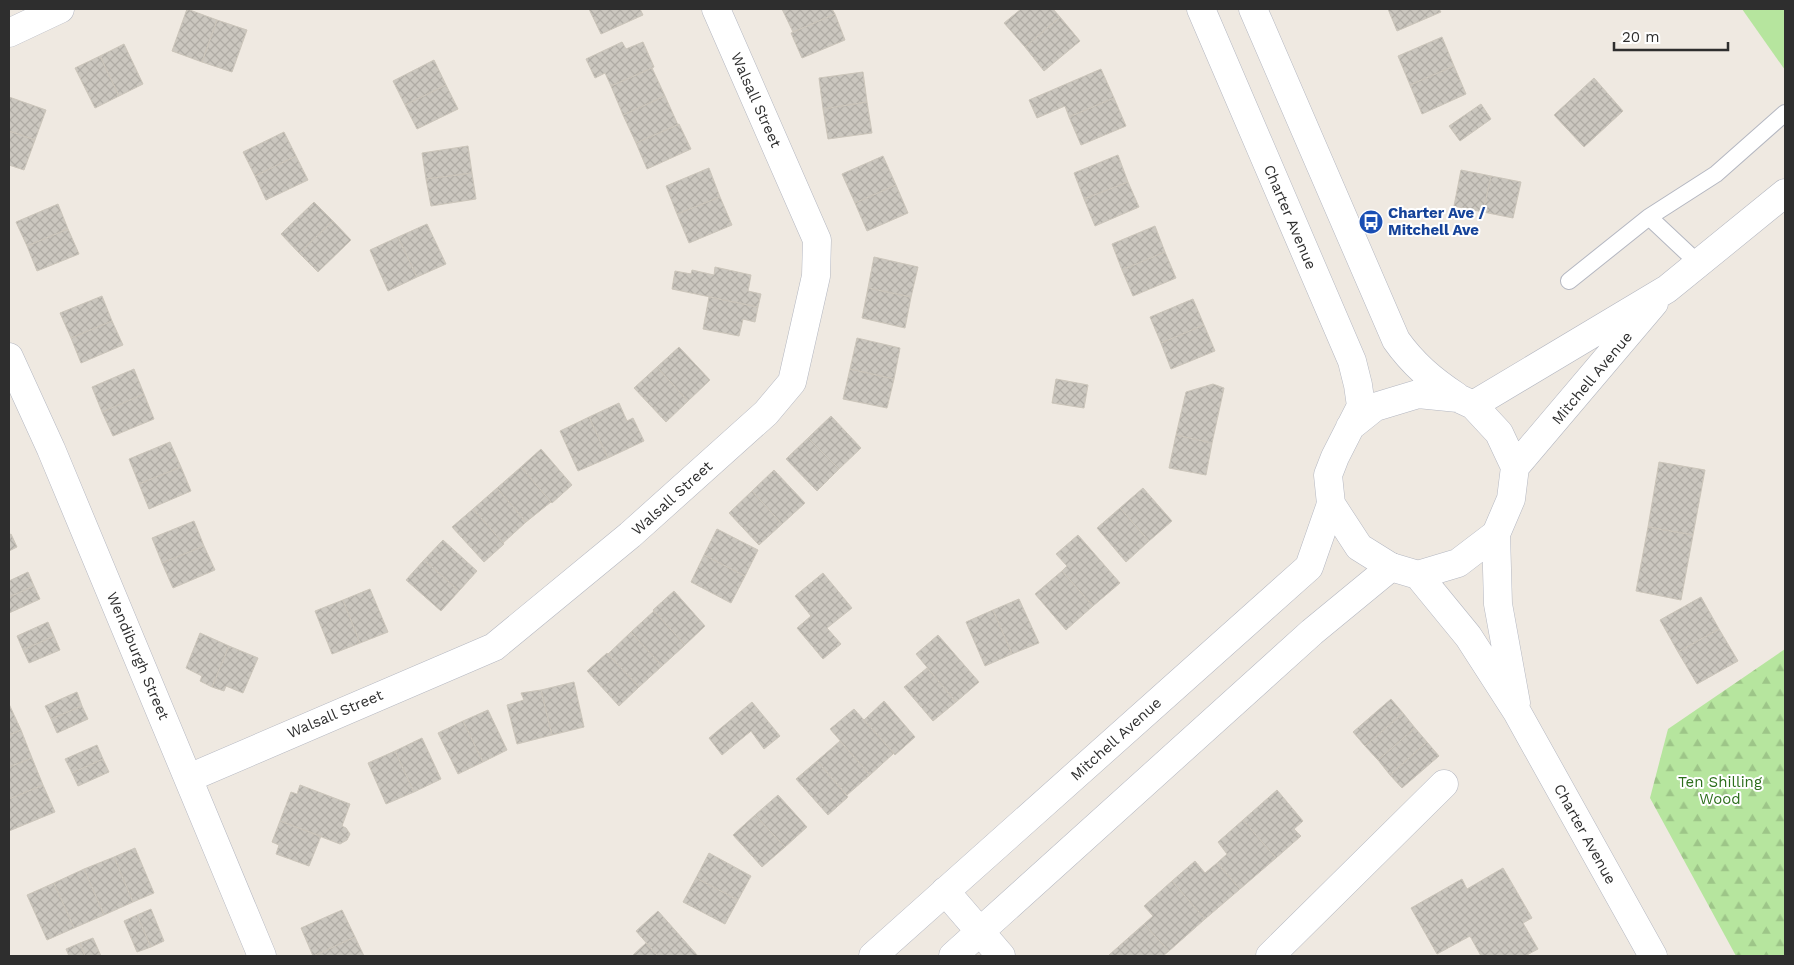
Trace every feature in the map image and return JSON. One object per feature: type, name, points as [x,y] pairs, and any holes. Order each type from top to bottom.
[{"type":"street","name":"Walsall Street","points":[[189,778],[494,647],[630,535],[766,414],[792,382],[816,276],[817,240],[716,9]]},
{"type":"street","name":"Charter Avenue","points":[[1201,9],[1352,361],[1360,406],[1328,475],[1331,504]]},
{"type":"street","points":[[1253,9],[1396,340],[1426,376],[1466,402],[1498,433],[1515,466],[1511,499],[1496,534],[1458,563],[1418,574],[1392,567],[1359,547],[1331,504]]},
{"type":"street","points":[[9,33],[49,11]]},
{"type":"street","name":"Mitchell Avenue","points":[[1466,402],[1666,289],[1785,192]]},
{"type":"street","name":"Mitchell Avenue","points":[[1515,466],[1586,386],[1666,289]]},
{"type":"street","name":"Wendiburgh Street","points":[[9,358],[51,449],[262,956]]},
{"type":"street","points":[[1350,427],[1376,407],[1418,394],[1466,402]]},
{"type":"street","name":"Mitchell Avenue","points":[[873,956],[1309,567],[1331,504]]},
{"type":"street","name":"Charter Avenue","points":[[1496,534],[1498,604],[1517,712]]},
{"type":"street","points":[[953,956],[1312,632],[1392,567]]},
{"type":"street","name":"Charter Avenue","points":[[1418,574],[1468,636],[1517,712],[1653,956]]},
{"type":"street","points":[[1270,956],[1444,784]]},
{"type":"street","points":[[945,891],[1001,956]]},
{"type":"lane","points":[[1569,282],[1649,217],[1716,174],[1785,113]]},
{"type":"lane","points":[[1649,217],[1698,263]]},
{"type":"green space","points":[[1742,9],[1785,9],[1785,70]]},
{"type":"green space","name":"Ten Shilling Wood","points":[[1785,649],[1785,956],[1736,956],[1650,798],[1668,729]]},
{"type":"building","points":[[187,9],[217,20],[202,62],[172,51]]},
{"type":"building","points":[[589,9],[640,9],[643,15],[601,34]]},
{"type":"building","points":[[782,9],[832,9],[835,14],[793,32]]},
{"type":"building","points":[[1021,9],[1053,9],[1060,17],[1025,47],[1004,23]]},
{"type":"building","points":[[1388,9],[1439,9],[1441,12],[1397,31]]},
{"type":"building","points":[[835,14],[845,40],[802,58],[791,33]]},
{"type":"building","points":[[1060,17],[1080,41],[1044,71],[1025,47]]},
{"type":"building","points":[[217,20],[247,30],[232,72],[202,62]]},
{"type":"building","points":[[1442,37],[1454,66],[1410,85],[1398,56]]},
{"type":"building","points":[[622,42],[626,49],[643,42],[654,67],[611,86],[605,73],[595,78],[586,59]]},
{"type":"building","points":[[124,44],[143,84],[119,96],[100,56]]},
{"type":"building","points":[[100,56],[119,96],[95,108],[75,68]]},
{"type":"building","points":[[434,60],[446,85],[405,105],[393,81]]},
{"type":"building","points":[[1454,66],[1466,94],[1422,114],[1410,85]]},
{"type":"building","points":[[652,68],[665,96],[623,115],[611,86]]},
{"type":"building","points":[[1101,69],[1114,98],[1069,117],[1065,106],[1037,118],[1029,100]]},
{"type":"building","points":[[863,72],[867,102],[823,109],[819,78]]},
{"type":"building","points":[[1594,78],[1623,111],[1584,147],[1554,115]]},
{"type":"building","points":[[446,85],[458,109],[417,129],[405,105]]},
{"type":"building","points":[[665,96],[678,125],[636,143],[623,115]]},
{"type":"building","points":[[9,97],[46,110],[35,140],[9,131]]},
{"type":"building","points":[[1114,98],[1126,126],[1081,145],[1069,117]]},
{"type":"building","points":[[867,102],[872,133],[828,139],[823,109]]},
{"type":"building","points":[[1481,104],[1491,119],[1460,141],[1449,126]]},
{"type":"building","points":[[679,124],[691,149],[647,169],[636,143]]},
{"type":"building","points":[[9,131],[35,140],[24,170],[9,165]]},
{"type":"building","points":[[284,132],[296,156],[255,176],[243,152]]},
{"type":"building","points":[[468,146],[472,173],[426,179],[422,153]]},
{"type":"building","points":[[1118,155],[1128,182],[1084,199],[1074,173]]},
{"type":"building","points":[[296,156],[308,180],[266,200],[255,176]]},
{"type":"building","points":[[883,156],[896,185],[855,203],[842,174]]},
{"type":"building","points":[[709,168],[720,197],[677,214],[666,186]]},
{"type":"building","points":[[1461,170],[1491,176],[1483,212],[1454,206]]},
{"type":"building","points":[[472,173],[476,199],[431,206],[426,179]]},
{"type":"building","points":[[1491,176],[1521,182],[1513,218],[1483,212]]},
{"type":"building","points":[[1128,182],[1139,207],[1095,226],[1084,199]]},
{"type":"building","points":[[896,185],[908,213],[867,231],[855,203]]},
{"type":"building","points":[[720,197],[732,225],[689,243],[677,214]]},
{"type":"building","points":[[314,202],[333,221],[299,253],[281,234]]},
{"type":"building","points":[[58,204],[68,229],[27,246],[16,222]]},
{"type":"building","points":[[333,221],[351,240],[318,272],[299,253]]},
{"type":"building","points":[[427,224],[446,264],[417,277],[398,237]]},
{"type":"building","points":[[1155,226],[1165,252],[1122,270],[1112,244]]},
{"type":"building","points":[[68,229],[79,254],[37,271],[27,246]]},
{"type":"building","points":[[398,237],[417,277],[388,291],[370,250]]},
{"type":"building","points":[[1165,252],[1176,278],[1133,296],[1122,270]]},
{"type":"building","points":[[874,257],[918,267],[911,297],[868,288]]},
{"type":"building","points":[[715,267],[751,275],[748,291],[761,294],[758,307],[672,289],[675,271],[691,274],[692,270],[714,275]]},
{"type":"building","points":[[868,288],[911,297],[905,328],[862,318]]},
{"type":"building","points":[[102,296],[112,321],[71,338],[60,313]]},
{"type":"building","points":[[709,297],[758,307],[755,322],[743,319],[739,336],[703,329]]},
{"type":"building","points":[[1193,299],[1204,325],[1161,343],[1150,317]]},
{"type":"building","points":[[112,321],[123,345],[81,363],[71,338]]},
{"type":"building","points":[[1204,325],[1215,351],[1171,369],[1161,343]]},
{"type":"building","points":[[857,338],[900,348],[894,379],[850,369]]},
{"type":"building","points":[[679,347],[710,380],[688,401],[657,367]]},
{"type":"building","points":[[657,367],[688,401],[666,422],[634,388]]},
{"type":"building","points":[[134,369],[144,394],[102,412],[92,387]]},
{"type":"building","points":[[850,369],[894,379],[887,408],[843,399]]},
{"type":"building","points":[[1056,379],[1088,385],[1084,408],[1052,403]]},
{"type":"building","points":[[1213,384],[1224,388],[1212,443],[1176,435],[1186,392]]},
{"type":"building","points":[[144,394],[154,419],[113,436],[102,412]]},
{"type":"building","points":[[619,403],[627,421],[633,418],[644,441],[608,458],[589,417]]},
{"type":"building","points":[[831,416],[861,448],[839,469],[808,438]]},
{"type":"building","points":[[589,417],[608,458],[578,471],[560,431]]},
{"type":"building","points":[[1176,435],[1212,443],[1206,475],[1169,468]]},
{"type":"building","points":[[808,438],[839,469],[817,491],[786,459]]},
{"type":"building","points":[[170,442],[181,467],[139,484],[129,459]]},
{"type":"building","points":[[541,449],[572,485],[552,503],[521,467]]},
{"type":"building","points":[[1659,462],[1705,470],[1693,535],[1648,527]]},
{"type":"building","points":[[181,467],[191,491],[149,509],[139,484]]},
{"type":"building","points":[[521,467],[551,502],[526,522],[497,488]]},
{"type":"building","points":[[774,470],[805,503],[782,524],[752,491]]},
{"type":"building","points":[[497,488],[526,522],[503,543],[473,509]]},
{"type":"building","points":[[1143,488],[1172,521],[1149,541],[1120,508]]},
{"type":"building","points":[[752,491],[782,524],[759,545],[729,513]]},
{"type":"building","points":[[1120,508],[1149,541],[1126,562],[1097,528]]},
{"type":"building","points":[[473,509],[504,544],[484,562],[452,527]]},
{"type":"building","points":[[194,521],[204,546],[162,563],[152,538]]},
{"type":"building","points":[[1648,527],[1693,535],[1681,600],[1636,591]]},
{"type":"building","points":[[717,529],[758,550],[745,576],[704,555]]},
{"type":"building","points":[[11,534],[17,547],[9,551],[9,535]]},
{"type":"building","points":[[1078,535],[1120,583],[1093,606],[1062,571],[1067,566],[1056,554]]},
{"type":"building","points":[[443,540],[477,571],[459,591],[424,560]]},
{"type":"building","points":[[204,546],[215,570],[173,588],[162,563]]},
{"type":"building","points":[[704,555],[745,576],[731,603],[691,582]]},
{"type":"building","points":[[424,560],[459,591],[441,611],[406,580]]},
{"type":"building","points":[[1062,571],[1093,606],[1066,630],[1035,594]]},
{"type":"building","points":[[28,572],[34,586],[9,597],[9,581]]},
{"type":"building","points":[[823,573],[852,608],[827,628],[841,644],[823,659],[797,628],[811,616],[795,596]]},
{"type":"building","points":[[34,586],[40,599],[9,613],[9,597]]},
{"type":"building","points":[[370,589],[388,632],[360,643],[343,600]]},
{"type":"building","points":[[674,591],[705,626],[685,645],[653,610]]},
{"type":"building","points":[[1701,597],[1719,629],[1678,652],[1660,620]]},
{"type":"building","points":[[1019,599],[1039,643],[1012,654],[993,610]]},
{"type":"building","points":[[343,600],[360,643],[332,654],[315,611]]},
{"type":"building","points":[[993,610],[1012,654],[985,666],[966,622]]},
{"type":"building","points":[[654,611],[685,645],[662,666],[631,632]]},
{"type":"building","points":[[48,622],[54,636],[23,650],[17,636]]},
{"type":"building","points":[[1719,629],[1738,661],[1697,684],[1678,652]]},
{"type":"building","points":[[631,632],[662,666],[639,687],[608,654]]},
{"type":"building","points":[[200,633],[229,646],[212,687],[200,681],[202,676],[186,668]]},
{"type":"building","points":[[938,635],[979,682],[956,702],[916,654]]},
{"type":"building","points":[[54,636],[60,650],[29,663],[23,650]]},
{"type":"building","points":[[229,646],[258,658],[243,693],[226,686],[224,691],[212,687]]},
{"type":"building","points":[[607,653],[639,687],[619,706],[587,671]]},
{"type":"building","points":[[927,668],[956,702],[933,721],[904,687]]},
{"type":"building","points":[[574,682],[584,727],[552,735],[541,690]]},
{"type":"building","points":[[541,690],[552,735],[517,744],[507,705],[524,700],[521,693]]},
{"type":"building","points":[[77,692],[82,706],[51,719],[45,706]]},
{"type":"building","points":[[1391,699],[1403,713],[1365,746],[1353,732]]},
{"type":"building","points":[[884,701],[915,737],[895,755],[864,720]]},
{"type":"building","points":[[752,702],[780,736],[764,749],[751,731],[722,755],[709,738]]},
{"type":"building","points":[[9,704],[21,730],[9,735]]},
{"type":"building","points":[[82,706],[88,719],[57,733],[51,719]]},
{"type":"building","points":[[854,709],[894,753],[870,775],[830,729]]},
{"type":"building","points":[[488,710],[507,750],[483,762],[463,721]]},
{"type":"building","points":[[1403,713],[1415,728],[1378,760],[1365,746]]},
{"type":"building","points":[[463,721],[483,762],[458,774],[438,733]]},
{"type":"building","points":[[1415,728],[1427,742],[1390,775],[1378,760]]},
{"type":"building","points":[[21,730],[32,758],[9,767],[9,735]]},
{"type":"building","points":[[422,738],[441,779],[414,792],[395,751]]},
{"type":"building","points":[[840,741],[870,775],[847,795],[817,761]]},
{"type":"building","points":[[1427,742],[1439,756],[1402,788],[1390,775]]},
{"type":"building","points":[[97,745],[103,759],[72,773],[65,759]]},
{"type":"building","points":[[395,751],[414,792],[386,804],[368,763]]},
{"type":"building","points":[[32,758],[43,785],[9,799],[9,767]]},
{"type":"building","points":[[103,759],[109,772],[78,786],[72,773]]},
{"type":"building","points":[[817,761],[848,797],[828,815],[796,779]]},
{"type":"building","points":[[43,785],[55,812],[9,831],[9,799]]},
{"type":"building","points":[[300,785],[350,804],[342,826],[350,834],[347,840],[340,844],[280,821],[291,792],[297,794]]},
{"type":"building","points":[[1277,790],[1303,821],[1294,829],[1301,836],[1276,858],[1243,820]]},
{"type":"building","points":[[778,795],[807,827],[785,847],[755,815]]},
{"type":"building","points":[[755,815],[785,847],[762,867],[733,835]]},
{"type":"building","points":[[1243,820],[1276,858],[1240,889],[1217,863],[1227,854],[1218,842]]},
{"type":"building","points":[[280,821],[321,836],[309,866],[276,854],[279,845],[272,842]]},
{"type":"building","points":[[135,848],[154,893],[133,902],[114,857]]},
{"type":"building","points":[[709,853],[751,876],[738,900],[696,878]]},
{"type":"building","points":[[114,857],[133,902],[104,915],[84,869]]},
{"type":"building","points":[[1195,861],[1205,873],[1217,863],[1240,889],[1205,919],[1172,881]]},
{"type":"building","points":[[1503,868],[1532,918],[1523,923],[1538,949],[1525,956],[1481,956],[1470,936],[1437,954],[1411,908],[1462,879],[1467,889]]},
{"type":"building","points":[[84,869],[104,915],[74,928],[54,883]]},
{"type":"building","points":[[696,878],[738,900],[725,924],[683,902]]},
{"type":"building","points":[[1172,881],[1205,919],[1169,951],[1144,924],[1153,916],[1144,906]]},
{"type":"building","points":[[54,883],[74,928],[47,940],[27,895]]},
{"type":"building","points":[[151,909],[164,941],[151,947],[137,915]]},
{"type":"building","points":[[342,910],[355,937],[313,956],[301,928]]},
{"type":"building","points":[[658,911],[698,956],[658,956],[636,931]]},
{"type":"building","points":[[137,915],[151,947],[137,952],[124,921]]},
{"type":"building","points":[[1144,924],[1169,951],[1163,956],[1109,955]]},
{"type":"building","points":[[355,937],[364,956],[314,956]]},
{"type":"building","points":[[93,938],[101,956],[85,956],[80,943]]},
{"type":"building","points":[[80,943],[85,956],[69,956],[66,949]]},
{"type":"building","points":[[646,943],[658,956],[632,956]]},
{"type":"place","name":"Charter Ave / Mitchell Ave","points":[[1371,222]]}]
